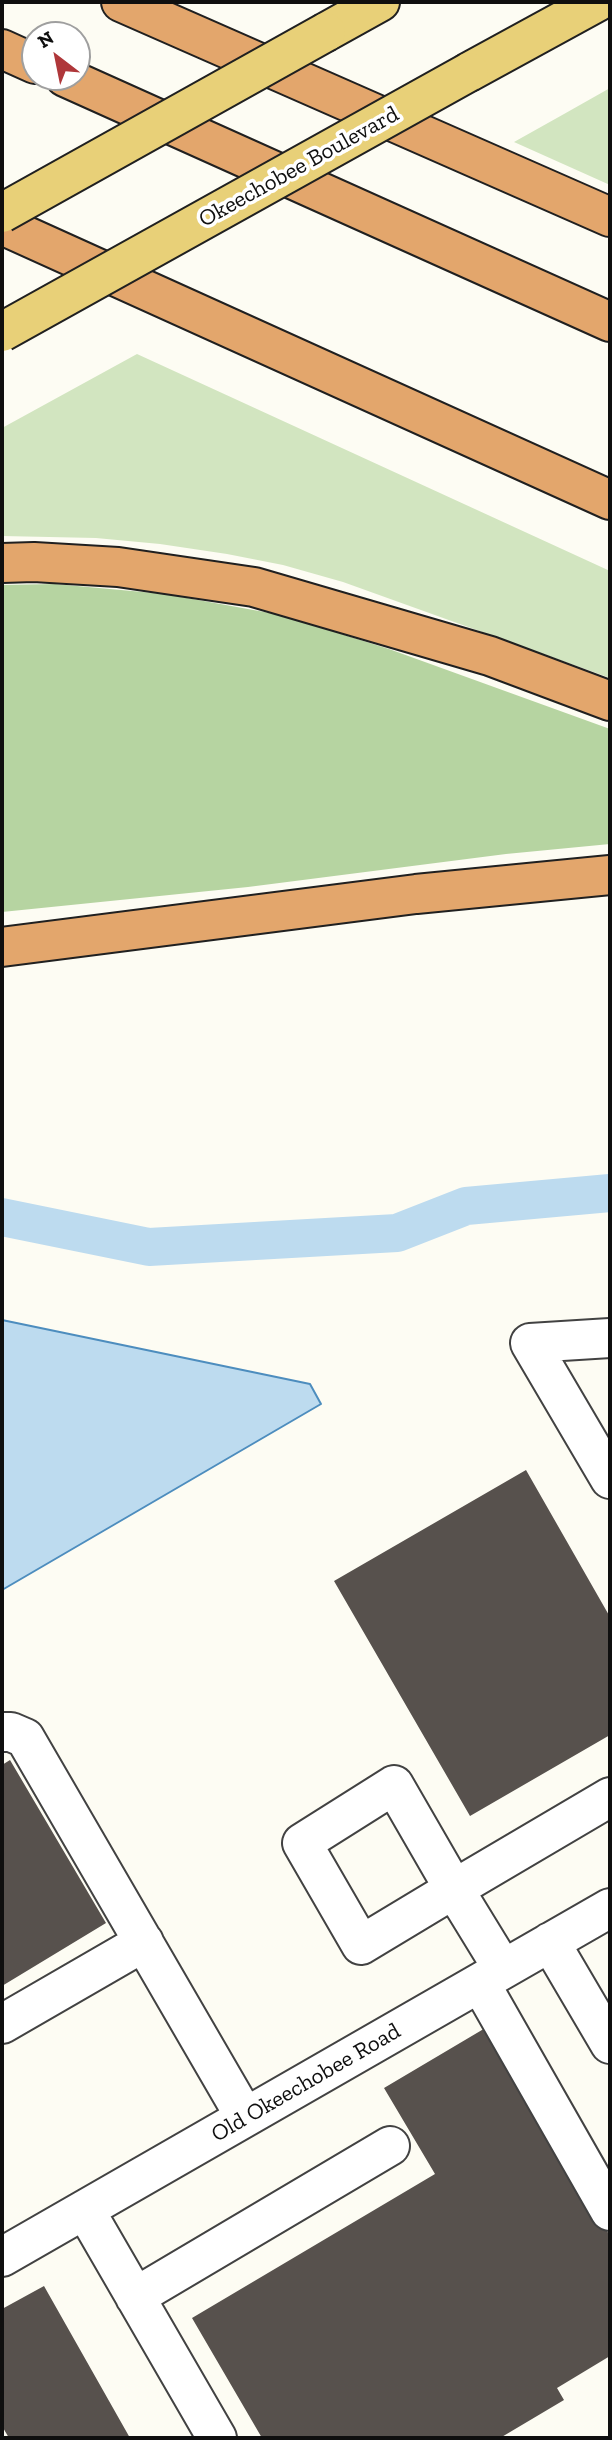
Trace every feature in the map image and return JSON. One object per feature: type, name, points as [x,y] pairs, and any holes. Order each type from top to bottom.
[{"type":"highway","points":[[121,2],[610,217]]},
{"type":"highway","points":[[2,49],[21,58]]},
{"type":"highway","points":[[91,89],[610,322]]},
{"type":"highway","points":[[2,225],[610,500]]},
{"type":"highway","points":[[2,564],[34,562],[118,567],[254,587],[490,656],[610,701]]},
{"type":"highway","points":[[2,947],[416,894],[610,875]]},
{"type":"main road","points":[[2,213],[380,2]]},
{"type":"main road","name":"Okeechobee Boulevard","points":[[2,332],[597,2]]},
{"type":"street","points":[[610,1338],[530,1343],[610,1479]]},
{"type":"street","points":[[2,1732],[11,1732],[25,1738],[245,2117]]},
{"type":"street","points":[[610,1797],[454,1889],[491,1976],[610,2211]]},
{"type":"street","name":"Old Okeechobee Road","points":[[2,2257],[610,1908]]},
{"type":"street","points":[[2,2024],[144,1942]]},
{"type":"street","points":[[550,1942],[609,2040]]},
{"type":"street","points":[[135,2297],[390,2146]]},
{"type":"street","points":[[85,2210],[217,2438]]},
{"type":"green space","points":[[610,88],[610,185],[514,142],[564,114]]},
{"type":"green space","points":[[137,354],[610,571],[610,678],[343,582],[283,565],[160,544],[96,538],[2,536],[2,428]]},
{"type":"green space","points":[[55,584],[165,594],[281,615],[389,649],[610,729],[610,844],[506,854],[248,887],[2,912],[2,585]]},
{"type":"water","points":[[2,1320],[310,1384],[321,1404],[2,1590]]},
{"type":"building","points":[[526,1470],[610,1617],[610,1735],[470,1816],[334,1581]]},
{"type":"building","points":[[10,1760],[106,1923],[2,1986],[2,1765]]},
{"type":"building","points":[[487,2027],[610,2236],[610,2356],[557,2388],[564,2400],[500,2438],[262,2438],[192,2318],[435,2174],[384,2088]]},
{"type":"building","points":[[44,2286],[130,2438],[9,2438],[2,2426],[2,2309]]},
{"type":"waterway","points":[[2,1217],[149,1247],[397,1233],[466,1206],[610,1193]]}]
